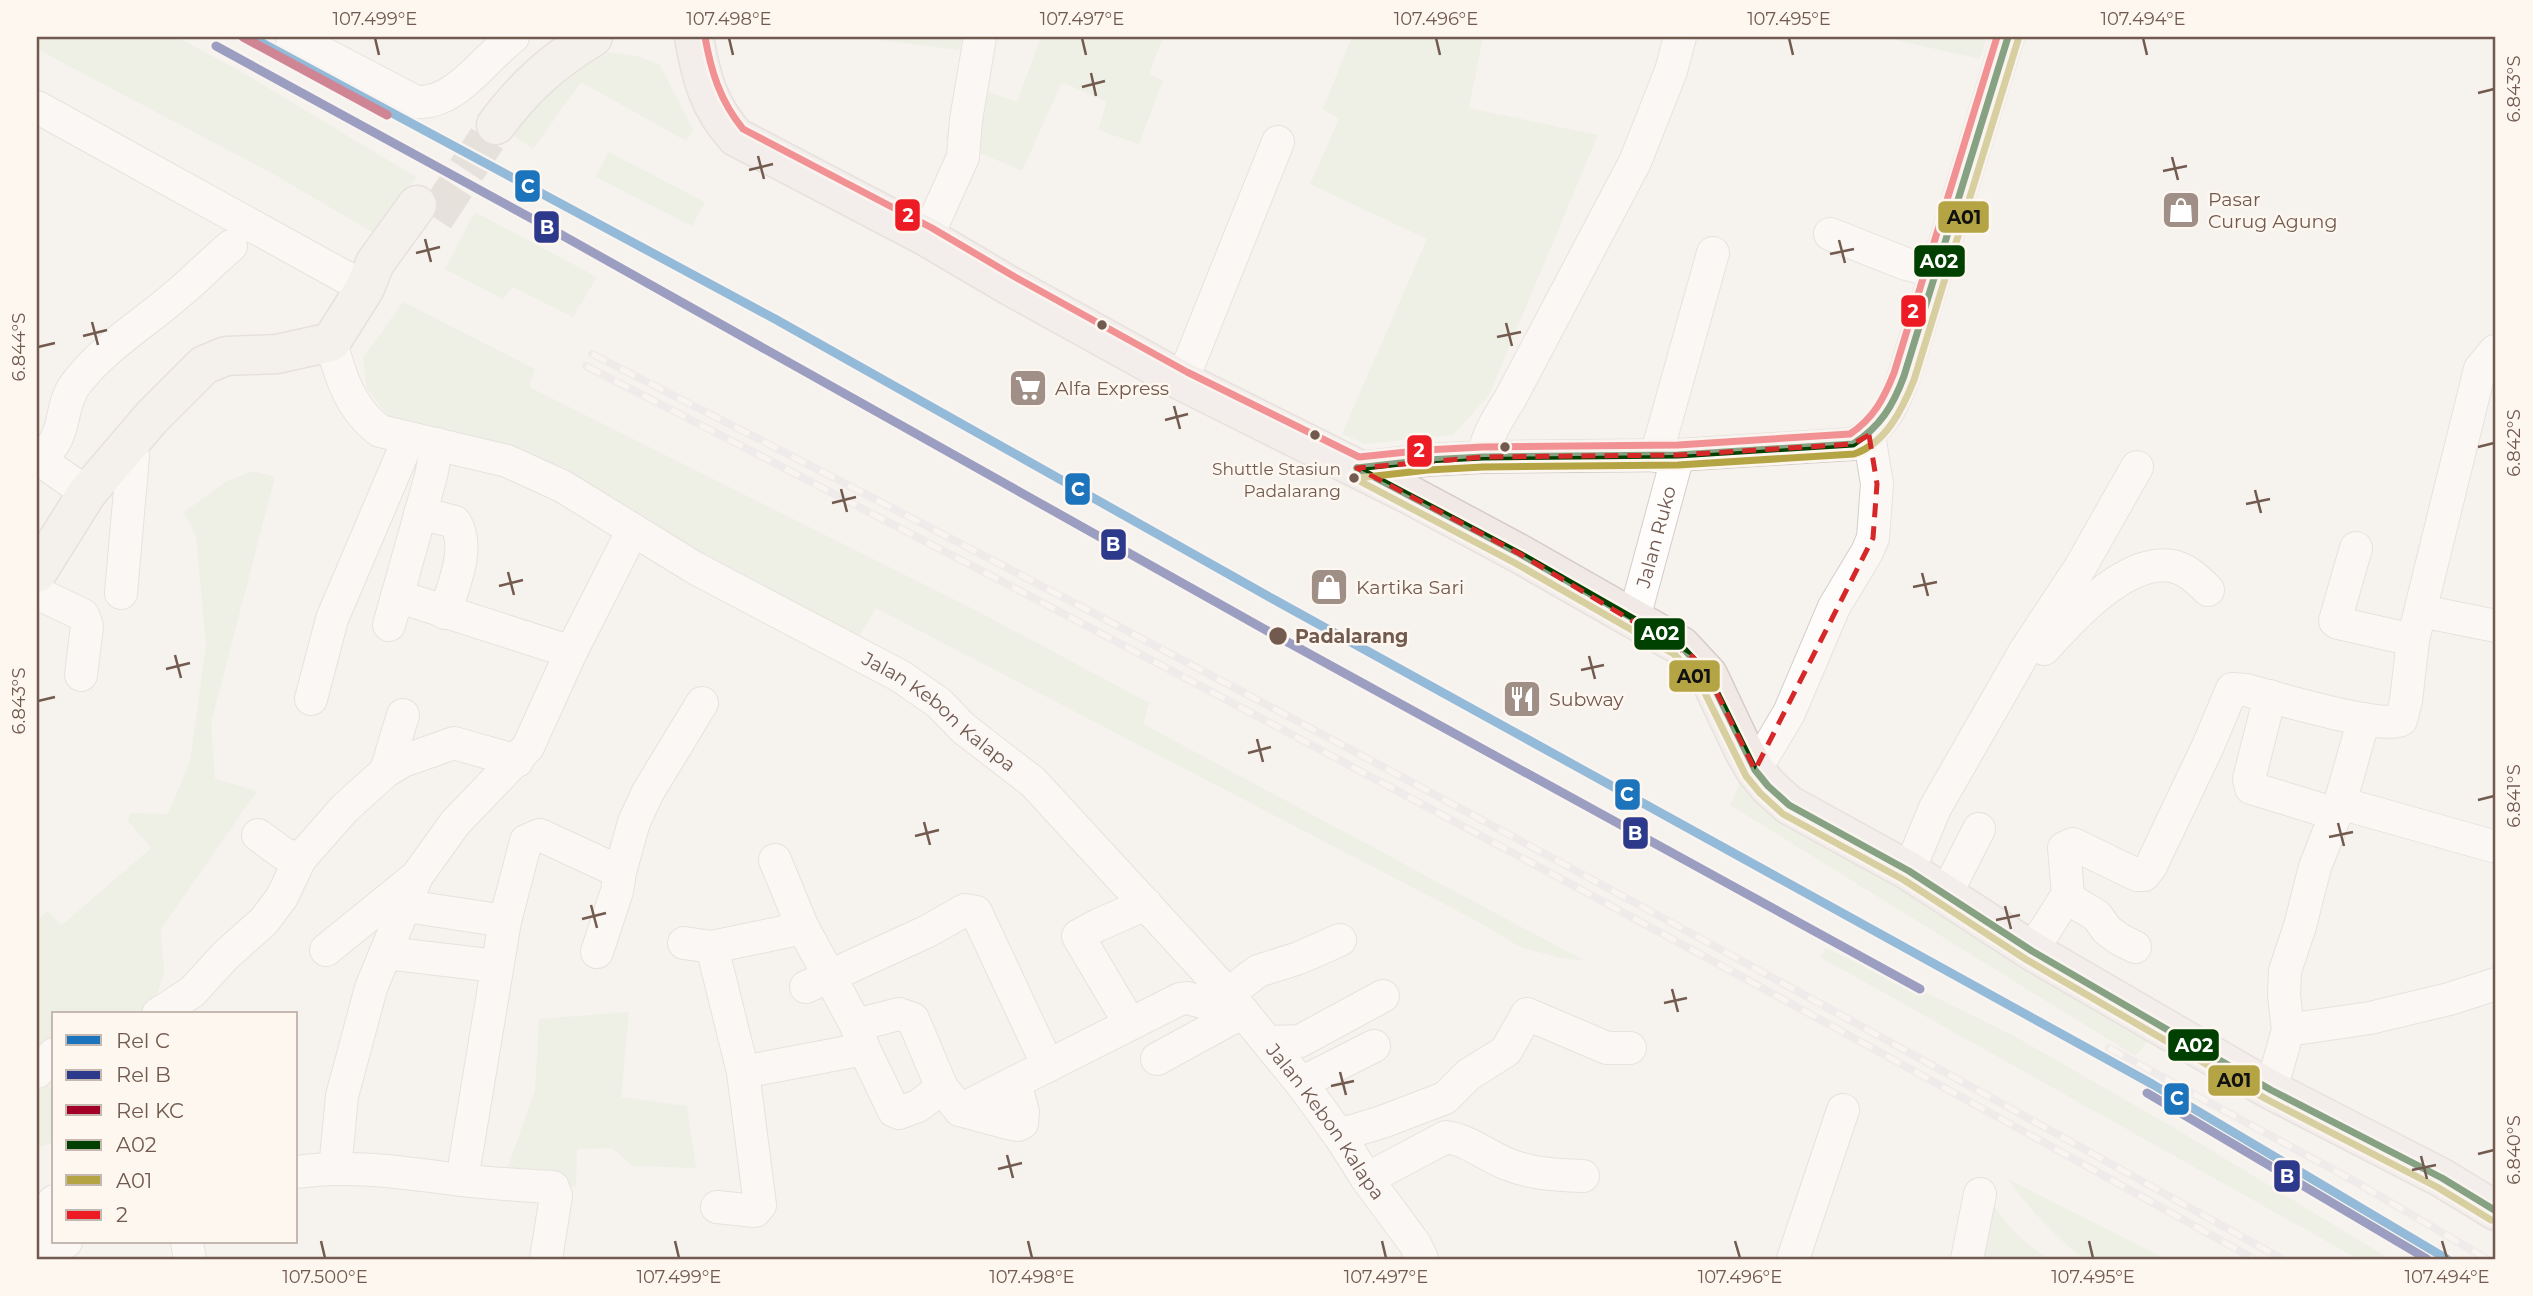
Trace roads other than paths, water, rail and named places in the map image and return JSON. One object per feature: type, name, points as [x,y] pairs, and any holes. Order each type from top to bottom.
[{"type":"highway","points":[[694,37],[699,68],[710,100],[720,120],[736,137],[927,237],[1021,293],[1182,381],[1357,468],[1520,554],[1681,646],[1708,675],[1755,770],[1789,805],[1909,871],[2032,951],[2271,1090],[2442,1178],[2496,1211]]},
{"type":"main road","points":[[572,37],[549,42],[527,60],[494,95],[488,120],[561,56],[593,37]]},
{"type":"main road","points":[[37,573],[87,493],[125,446],[204,365],[226,356],[276,354],[331,342],[365,288],[388,273],[412,249],[426,212]]},
{"type":"street","points":[[292,37],[416,102],[428,103],[448,96],[496,42]]},
{"type":"street","points":[[927,237],[963,157],[980,37]]},
{"type":"street","points":[[1483,457],[1497,421],[1635,162],[1671,71],[1680,37]]},
{"type":"street","points":[[1357,468],[1483,457],[1667,455],[1853,444],[1869,435],[1884,421],[1894,401],[2008,37]]},
{"type":"street","points":[[37,107],[365,288]]},
{"type":"street","points":[[1182,381],[1278,142]]},
{"type":"street","points":[[1830,234],[1906,264],[1936,271]]},
{"type":"street","points":[[87,493],[37,458],[47,453],[64,424],[69,395],[76,383],[122,337],[180,293],[230,246]]},
{"type":"street","name":"Jalan Ruko","points":[[1634,618],[1667,455],[1713,253]]},
{"type":"street","name":"Jalan Kebon Kalapa","points":[[331,342],[338,368],[352,399],[364,419],[380,431],[507,461],[562,486],[695,568],[881,665],[939,704],[963,728],[1033,782],[1270,1042],[1339,1135],[1367,1179],[1415,1244],[1422,1259]]},
{"type":"street","points":[[2135,947],[2119,939],[2107,930],[2097,916],[2071,900],[2068,894],[2064,848],[2071,844],[2132,874],[2144,876],[2208,746],[2232,689],[2393,724],[2402,718],[2417,626],[2480,369],[2496,351]]},
{"type":"street","points":[[1755,770],[1789,713],[1834,607],[1867,552],[1872,537],[1877,484],[1869,435]]},
{"type":"street","points":[[423,441],[431,476],[393,611],[445,613],[571,652]]},
{"type":"street","points":[[311,699],[332,619],[423,441]]},
{"type":"street","points":[[121,593],[133,456],[125,446]]},
{"type":"street","points":[[1909,871],[1935,808],[2025,651],[2081,566],[2137,467]]},
{"type":"street","points":[[420,513],[455,522],[461,534],[460,557],[445,613]]},
{"type":"street","points":[[326,950],[417,876],[455,823],[528,747],[571,652],[633,530]]},
{"type":"street","points":[[2356,548],[2335,621],[2338,623],[2496,626]]},
{"type":"street","points":[[2000,695],[2013,685],[2070,621],[2135,571],[2171,566],[2187,571],[2208,590]]},
{"type":"street","points":[[37,593],[83,615],[88,626],[80,675]]},
{"type":"street","points":[[2270,696],[2249,779],[2251,788],[2496,847]]},
{"type":"street","points":[[597,952],[617,891],[634,822],[648,792],[702,703]]},
{"type":"street","points":[[386,771],[403,715]]},
{"type":"street","points":[[2271,1090],[2288,1030],[2284,995],[2285,971],[2315,867],[2338,808],[2364,719]]},
{"type":"street","points":[[161,1012],[192,992],[264,921],[282,897],[300,859],[345,807],[386,771],[404,761],[454,743],[517,761]]},
{"type":"street","points":[[1946,894],[1979,829]]},
{"type":"street","points":[[258,835],[284,854],[300,859]]},
{"type":"street","points":[[462,1180],[505,921],[526,841],[540,835],[620,872]]},
{"type":"street","points":[[775,860],[803,928],[818,982],[860,1037],[894,1111],[899,1113],[951,1099],[1018,1125],[1022,1123],[1023,1112],[1015,1083],[1183,998],[1210,1004],[1236,1003]]},
{"type":"street","points":[[335,1169],[342,1096],[371,988],[417,876]]},
{"type":"street","points":[[2032,951],[2068,894]]},
{"type":"street","points":[[1130,1024],[1079,936],[1146,904]]},
{"type":"street","points":[[406,906],[505,921]]},
{"type":"street","points":[[818,982],[928,931],[965,909],[970,909],[976,912],[1048,1066]]},
{"type":"street","points":[[717,1207],[755,1211],[760,1205],[743,1072],[698,945],[803,928]]},
{"type":"street","points":[[1157,1059],[1236,1003],[1258,971],[1299,958],[1340,940]]},
{"type":"street","points":[[386,953],[497,966]]},
{"type":"street","points":[[2288,1030],[2370,1018],[2449,999],[2496,984]]},
{"type":"street","points":[[1270,1042],[1300,1041],[1383,996]]},
{"type":"street","points":[[743,1072],[860,1037],[899,1014],[913,1019],[951,1099]]},
{"type":"street","points":[[1339,1135],[1444,1098],[1468,1075],[1506,1051],[1527,1014],[1607,1048],[1630,1048]]},
{"type":"street","points":[[1301,1083],[1374,1046]]},
{"type":"street","points":[[37,1072],[52,1056]]},
{"type":"street","points":[[1793,1259],[1843,1110]]},
{"type":"street","points":[[1367,1179],[1446,1137],[1534,1173],[1583,1176]]},
{"type":"street","points":[[298,1172],[335,1169],[410,1172],[462,1180],[552,1187],[556,1196],[546,1259]]},
{"type":"street","points":[[1967,1259],[1980,1194]]},
{"type":"street","points":[[37,1223],[52,1203]]},
{"type":"street","points":[[37,1258],[62,1244]]},
{"type":"tunnel","points":[[435,218],[496,125]]},
{"type":"railway","points":[[592,354],[1018,574],[1442,798],[2282,1259]]},
{"type":"railway","points":[[586,366],[1006,583],[1424,805],[1840,1030],[2254,1259]]},
{"type":"railway","points":[[2109,1048],[2354,1181],[2487,1259]]},
{"type":"rail line","name":"KC","points":[[243,37],[387,115]]},
{"type":"rail line","name":"C","points":[[251,37],[775,319],[1273,599],[2152,1084],[2447,1259]]},
{"type":"rail line","name":"B","points":[[216,46],[551,229],[1273,634],[1920,989]]},
{"type":"rail line","name":"B","points":[[2147,1093],[2427,1259]]},
{"type":"place","name":"Pasar Curug Agung","points":[[2181,210]]},
{"type":"place","name":"Alfa Express","points":[[1028,388]]},
{"type":"place","name":"Shuttle Stasiun Padalarang","points":[[1354,478]]},
{"type":"place","name":"Kartika Sari","points":[[1329,587]]},
{"type":"place","name":"Padalarang","points":[[1278,636]]},
{"type":"place","name":"Subway","points":[[1522,699]]}]
